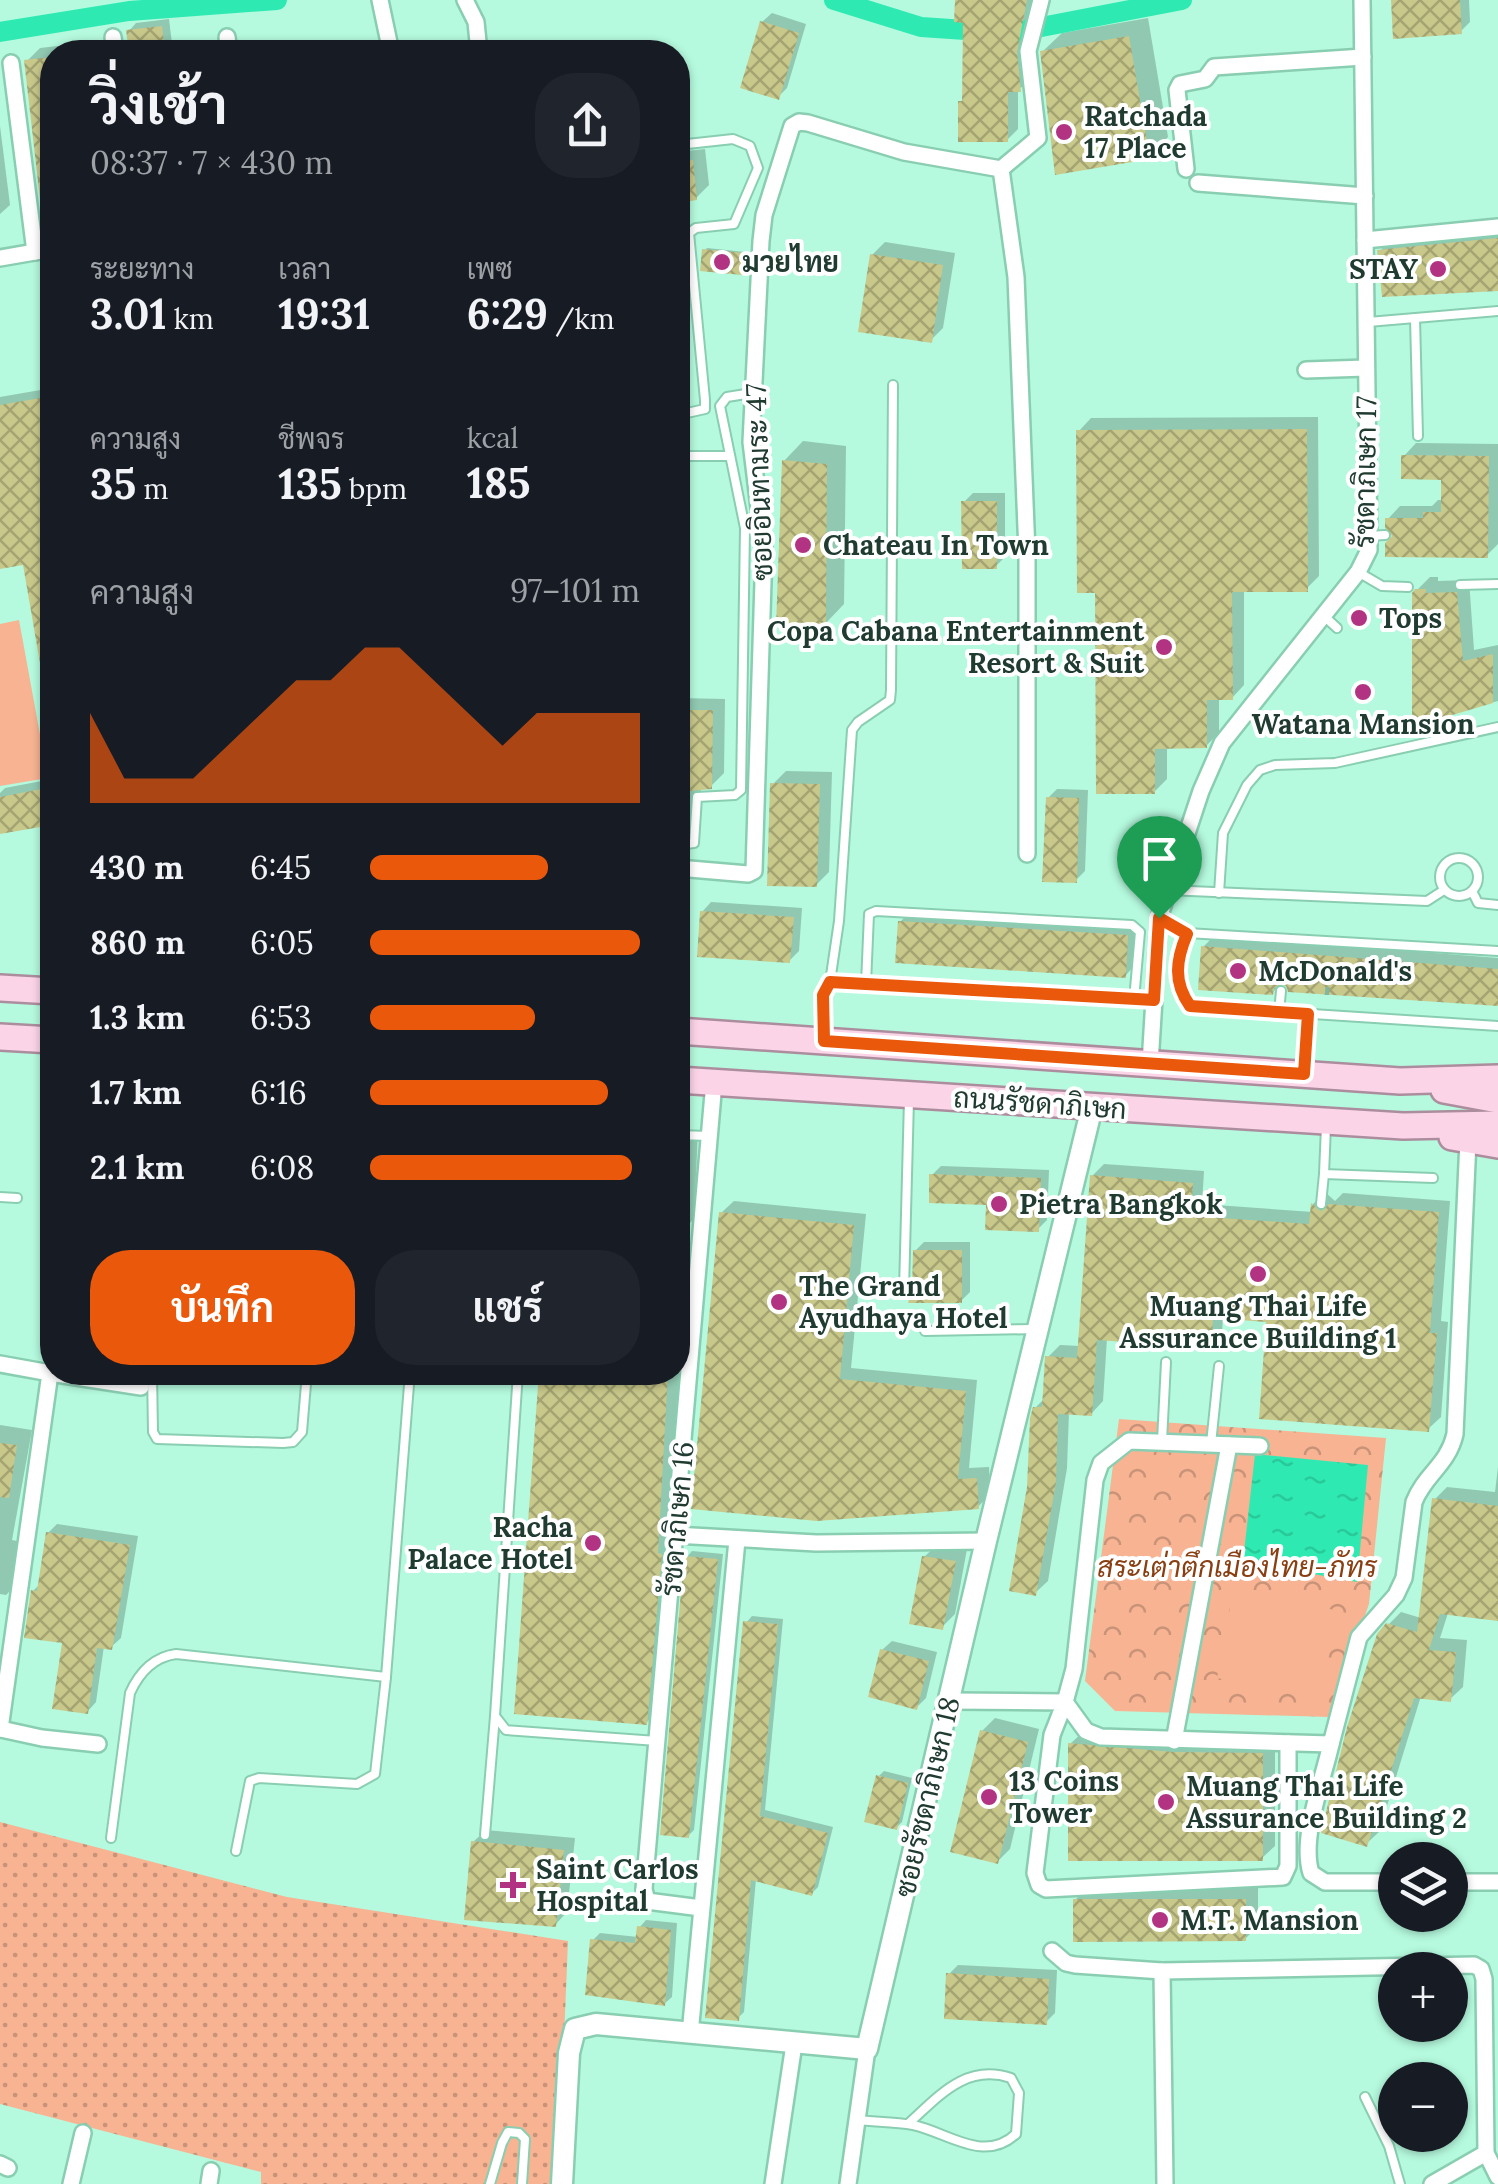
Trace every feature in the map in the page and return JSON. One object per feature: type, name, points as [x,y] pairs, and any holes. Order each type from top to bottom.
[{"type":"main road","points":[[0,988],[40,990]]},
{"type":"main road","name":"ถนนรัชดาภิเษก","points":[[690,1032],[1400,1081],[1498,1078]]},
{"type":"main road","points":[[0,1037],[40,1039]]},
{"type":"main road","name":"ถนนรัชดาภิเษก","points":[[690,1081],[1326,1122],[1403,1126],[1498,1124]]},
{"type":"main road","name":"ถนนรัชดาภิเษก","points":[[1400,1081],[1498,1100]]},
{"type":"main road","name":"ถนนรัชดาภิเษก","points":[[1403,1126],[1498,1145]]},
{"type":"street","points":[[380,0],[388,40]]},
{"type":"street","points":[[465,0],[476,22],[478,40]]},
{"type":"street","name":"รัชดาภิเษก 17","points":[[1150,1064],[1159,918],[1201,791],[1222,744],[1358,572],[1376,535],[1366,368],[1362,0]]},
{"type":"street","points":[[1027,854],[1024,454],[1016,278],[1000,169],[1038,138],[1028,51],[1040,4]]},
{"type":"street","points":[[1186,169],[1176,90],[1180,84],[1205,79],[1214,67],[1363,57]]},
{"type":"street","points":[[12,63],[35,252]]},
{"type":"street","name":"ซอยอินทามระ 47","points":[[690,869],[748,874],[754,871],[764,549],[751,442],[760,241],[792,126],[800,122],[904,152],[1000,169]]},
{"type":"street","points":[[1198,182],[1365,196]]},
{"type":"street","points":[[1365,240],[1498,227]]},
{"type":"street","points":[[0,258],[40,251]]},
{"type":"street","points":[[1306,370],[1366,368]]},
{"type":"street","name":"รัชดาภิเษก 16","points":[[690,1361],[714,1082]]},
{"type":"street","name":"ซอยรัชดาภิเษก 18","points":[[867,2049],[1092,1107]]},
{"type":"street","points":[[1378,1882],[1325,1882],[1310,1873],[1306,1859],[1359,1637],[1396,1595],[1404,1578],[1418,1490],[1452,1450],[1468,1140]]},
{"type":"street","points":[[690,1280],[697,1280]]},
{"type":"street","points":[[0,1364],[40,1371]]},
{"type":"street","points":[[48,1385],[1,1729],[98,1744]]},
{"type":"street","points":[[128,1385],[141,1387]]},
{"type":"street","name":"รัชดาภิเษก 16","points":[[688,1385],[644,1889],[648,1900],[701,1908]]},
{"type":"street","points":[[1260,1446],[1129,1441],[1101,1463],[1074,1669],[1052,1736],[1035,1873],[1038,1885],[1046,1889],[1283,1877],[1288,1866],[1288,1743]]},
{"type":"street","points":[[1174,1741],[1230,1444]]},
{"type":"street","points":[[675,1535],[860,1544],[986,1541]]},
{"type":"street","points":[[690,2034],[737,1540]]},
{"type":"street","points":[[950,1701],[1065,1702]]},
{"type":"street","points":[[1065,1702],[1086,1731],[1102,1737],[1331,1744]]},
{"type":"street","points":[[1468,1882],[1498,1882]]},
{"type":"street","points":[[1052,1951],[1075,1966],[1162,1971],[1474,1965],[1484,1979],[1492,2043],[1486,2153],[1498,2176]]},
{"type":"street","points":[[1162,1971],[1165,2184]]},
{"type":"street","points":[[562,2184],[569,2053],[575,2029],[596,2024],[867,2049],[848,2184]]},
{"type":"street","points":[[774,2184],[794,2044]]},
{"type":"street","points":[[70,2184],[83,2133]]},
{"type":"street","points":[[1432,2184],[1486,2153]]},
{"type":"lane","points":[[690,144],[734,139],[750,146],[758,168],[734,224],[690,232]]},
{"type":"lane","points":[[758,168],[779,173]]},
{"type":"lane","points":[[748,193],[771,198]]},
{"type":"lane","points":[[690,252],[706,400],[704,409],[690,412]]},
{"type":"lane","points":[[1366,322],[1498,311]]},
{"type":"lane","points":[[1415,318],[1418,436]]},
{"type":"lane","points":[[824,1041],[823,995],[830,982],[840,922],[852,730],[890,700],[892,690],[893,384]]},
{"type":"lane","points":[[690,844],[694,843],[698,797],[735,795],[742,790],[745,528],[720,402],[730,396],[754,393]]},
{"type":"lane","points":[[690,456],[730,456]]},
{"type":"lane","points":[[1358,572],[1382,586],[1408,587]]},
{"type":"lane","points":[[1460,585],[1498,584]]},
{"type":"lane","points":[[1324,616],[1337,628]]},
{"type":"lane","points":[[1219,893],[1223,832],[1247,784],[1260,770],[1275,765],[1335,763],[1498,727]]},
{"type":"lane","points":[[1460,858],[1476,868],[1478,881],[1472,892],[1454,896],[1444,890],[1439,878],[1443,865],[1460,858]]},
{"type":"lane","points":[[1167,890],[1427,901],[1444,890]]},
{"type":"lane","points":[[1472,892],[1478,903],[1498,905]]},
{"type":"lane","points":[[866,984],[868,920],[876,911],[1132,925],[1140,932],[1134,1000]]},
{"type":"lane","points":[[1159,918],[1187,934],[1498,951]]},
{"type":"lane","points":[[1187,934],[1179,954],[1178,989],[1190,1006],[1498,1026]]},
{"type":"lane","points":[[1283,953],[1284,939]]},
{"type":"lane","points":[[830,982],[1154,1000]]},
{"type":"lane","points":[[1279,1012],[1280,992]]},
{"type":"lane","points":[[1304,1074],[1308,1014]]},
{"type":"lane","points":[[904,1290],[910,1094]]},
{"type":"lane","points":[[1321,1204],[1326,1122]]},
{"type":"lane","points":[[690,1135],[710,1136]]},
{"type":"lane","points":[[1324,1174],[1432,1178]]},
{"type":"lane","points":[[0,1197],[17,1198]]},
{"type":"lane","points":[[925,1331],[1036,1329]]},
{"type":"lane","points":[[1162,1441],[1166,1362]]},
{"type":"lane","points":[[1211,1444],[1219,1366]]},
{"type":"lane","points":[[152,1385],[153,1432],[157,1439],[283,1443],[293,1442],[302,1432],[306,1385]]},
{"type":"lane","points":[[236,1850],[250,1781],[259,1778],[357,1784],[375,1774],[409,1385]]},
{"type":"lane","points":[[485,1835],[517,1385]]},
{"type":"lane","points":[[111,1838],[130,1693],[154,1662],[176,1654],[386,1677]]},
{"type":"lane","points":[[495,1716],[506,1730],[657,1741]]},
{"type":"lane","points":[[857,2120],[908,2124],[969,2145],[989,2147],[1007,2142],[1016,2134],[1019,2093],[1011,2078],[999,2074],[960,2079],[908,2124]]},
{"type":"lane","points":[[1365,2097],[1389,2146],[1400,2184]]},
{"type":"lane","points":[[490,2184],[508,2132],[519,2133],[525,2139],[522,2184]]},
{"type":"path","points":[[1326,995],[1328,973],[1332,973]]},
{"type":"green space","points":[[19,620],[40,734],[40,779],[0,786],[0,624]]},
{"type":"green space","name":"สระเต่าตึกเมืองไทย-ภัทร","points":[[1119,1419],[1386,1438],[1369,1604],[1330,1717],[1115,1711],[1085,1681]]},
{"type":"green space","points":[[1233,1591],[1335,1610],[1319,1697],[1217,1678]]},
{"type":"green space","points":[[0,1822],[287,1897],[568,1941],[558,2184],[261,2184],[261,2172],[0,2104]]},
{"type":"water","points":[[1255,1454],[1368,1465],[1357,1582],[1243,1561]]},
{"type":"building","points":[[955,0],[1027,0],[1017,52],[1021,92],[1008,92],[1008,142],[958,142],[963,23],[954,22]]},
{"type":"building","points":[[1391,0],[1460,0],[1462,34],[1393,39]]},
{"type":"building","points":[[760,21],[799,33],[779,100],[740,88]]},
{"type":"building","points":[[162,26],[164,40],[127,40],[126,30]]},
{"type":"building","points":[[1129,36],[1150,159],[1055,175],[1040,51]]},
{"type":"building","points":[[40,58],[40,199],[24,60]]},
{"type":"building","points":[[693,160],[697,200],[690,201]]},
{"type":"building","name":"STAY","points":[[1498,238],[1498,291],[1382,297],[1377,250]]},
{"type":"building","name":"มวยไทย","points":[[702,249],[744,253],[742,275],[700,271]]},
{"type":"building","points":[[870,254],[943,265],[932,343],[858,332]]},
{"type":"building","points":[[40,398],[40,663],[23,565],[0,569],[0,405]]},
{"type":"building","name":"Copa Cabana Entertainment Resort & Suit","points":[[1307,429],[1308,592],[1232,592],[1233,700],[1207,700],[1207,748],[1155,749],[1155,794],[1096,794],[1095,593],[1077,593],[1076,430]]},
{"type":"building","points":[[1401,455],[1489,456],[1488,558],[1385,557],[1385,543],[1392,536],[1385,528],[1385,518],[1423,518],[1423,512],[1441,512],[1441,480],[1401,479]]},
{"type":"building","name":"Chateau In Town","points":[[782,460],[827,464],[826,626],[776,627]]},
{"type":"building","points":[[961,501],[997,501],[997,569],[962,569]]},
{"type":"building","points":[[1415,589],[1426,589],[1426,593],[1457,592],[1463,661],[1493,654],[1493,703],[1412,727]]},
{"type":"building","points":[[690,710],[713,710],[712,789],[690,791]]},
{"type":"building","points":[[770,783],[820,784],[817,887],[767,886]]},
{"type":"building","points":[[40,789],[40,827],[0,834],[0,797]]},
{"type":"building","points":[[1046,797],[1079,798],[1077,883],[1042,882]]},
{"type":"building","points":[[700,911],[794,917],[790,963],[697,957]]},
{"type":"building","points":[[898,921],[1128,935],[1126,978],[895,963]]},
{"type":"building","points":[[1201,946],[1498,969],[1498,1006],[1288,992],[1281,984],[1274,988],[1273,995],[1198,990]]},
{"type":"building","name":"Pietra Bangkok","points":[[929,1174],[1041,1178],[1039,1232],[985,1230],[986,1205],[929,1203]]},
{"type":"building","name":"Muang Thai Life Assurance Building 1","points":[[1090,1175],[1193,1183],[1191,1216],[1309,1224],[1311,1203],[1321,1211],[1329,1204],[1439,1212],[1430,1333],[1437,1333],[1429,1432],[1259,1419],[1266,1322],[1213,1318],[1211,1348],[1097,1340],[1092,1416],[1058,1414],[1056,1482],[1036,1596],[1009,1591],[1027,1487],[1030,1418],[1033,1407],[1042,1407],[1045,1356],[1077,1358]]},
{"type":"building","name":"The Grand Ayudhaya Hotel","points":[[719,1212],[854,1225],[840,1379],[966,1391],[958,1479],[977,1478],[979,1509],[817,1521],[691,1509]]},
{"type":"building","points":[[913,1250],[962,1250],[962,1303],[908,1303]]},
{"type":"building","name":"Racha Palace Hotel","points":[[538,1385],[667,1385],[658,1553],[662,1554],[647,1725],[514,1714]]},
{"type":"building","points":[[0,1443],[17,1445],[9,1498],[0,1497]]},
{"type":"building","points":[[1432,1498],[1498,1506],[1498,1621],[1440,1614],[1429,1650],[1456,1652],[1451,1702],[1414,1698],[1367,1847],[1321,1833],[1347,1727],[1377,1634],[1386,1623],[1417,1632]]},
{"type":"building","points":[[46,1532],[130,1545],[112,1650],[97,1648],[88,1714],[52,1709],[62,1643],[24,1638],[31,1590],[37,1591]]},
{"type":"building","points":[[684,1556],[718,1559],[689,1838],[660,1835]]},
{"type":"building","points":[[922,1556],[956,1561],[943,1630],[909,1624]]},
{"type":"building","points":[[743,1621],[778,1624],[760,1816],[828,1833],[812,1896],[751,1880],[739,2021],[705,2018]]},
{"type":"building","points":[[880,1649],[929,1661],[917,1710],[868,1697]]},
{"type":"building","name":"13 Coins Tower","points":[[980,1730],[1028,1742],[998,1864],[950,1852]]},
{"type":"building","name":"Muang Thai Life Assurance Building 2","points":[[1068,1743],[1173,1752],[1263,1753],[1263,1861],[1068,1861]]},
{"type":"building","points":[[876,1775],[908,1783],[897,1830],[864,1822]]},
{"type":"building","name":"Saint Carlos Hospital","points":[[471,1841],[564,1850],[556,1927],[464,1920]]},
{"type":"building","name":"M.T. Mansion","points":[[1073,1899],[1246,1899],[1246,1941],[1073,1942]]},
{"type":"building","points":[[637,1926],[671,1930],[665,2006],[585,1995],[590,1939],[635,1943]]},
{"type":"building","points":[[946,1973],[1049,1979],[1047,2025],[944,2019]]},
{"type":"waterway","points":[[0,32],[129,11],[277,0]]},
{"type":"waterway","points":[[834,0],[921,27],[1010,33],[1182,0]]},
{"type":"place","name":"Ratchada 17 Place","points":[[1064,132]]},
{"type":"place","name":"มวยไทย","points":[[722,262]]},
{"type":"place","name":"STAY","points":[[1438,269]]},
{"type":"place","name":"Chateau In Town","points":[[803,545]]},
{"type":"place","name":"Tops","points":[[1359,618]]},
{"type":"place","name":"Copa Cabana Entertainment Resort & Suit","points":[[1164,647]]},
{"type":"place","name":"Watana Mansion","points":[[1363,692]]},
{"type":"place","name":"McDonald's","points":[[1238,971]]},
{"type":"place","name":"Pietra Bangkok","points":[[999,1204]]},
{"type":"place","name":"Muang Thai Life Assurance Building 1","points":[[1258,1274]]},
{"type":"place","name":"The Grand Ayudhaya Hotel","points":[[779,1302]]},
{"type":"place","name":"Racha Palace Hotel","points":[[593,1543]]},
{"type":"place","name":"13 Coins Tower","points":[[989,1797]]},
{"type":"place","name":"Muang Thai Life Assurance Building 2","points":[[1166,1802]]},
{"type":"place","name":"Saint Carlos Hospital","points":[[513,1885]]},
{"type":"place","name":"M.T. Mansion","points":[[1160,1920]]},
{"type":"route","points":[[1159,918],[1187,934],[1179,954],[1178,989],[1190,1006],[1308,1014],[1304,1074],[824,1041],[823,995],[830,982],[1154,1000],[1159,918]]}]
